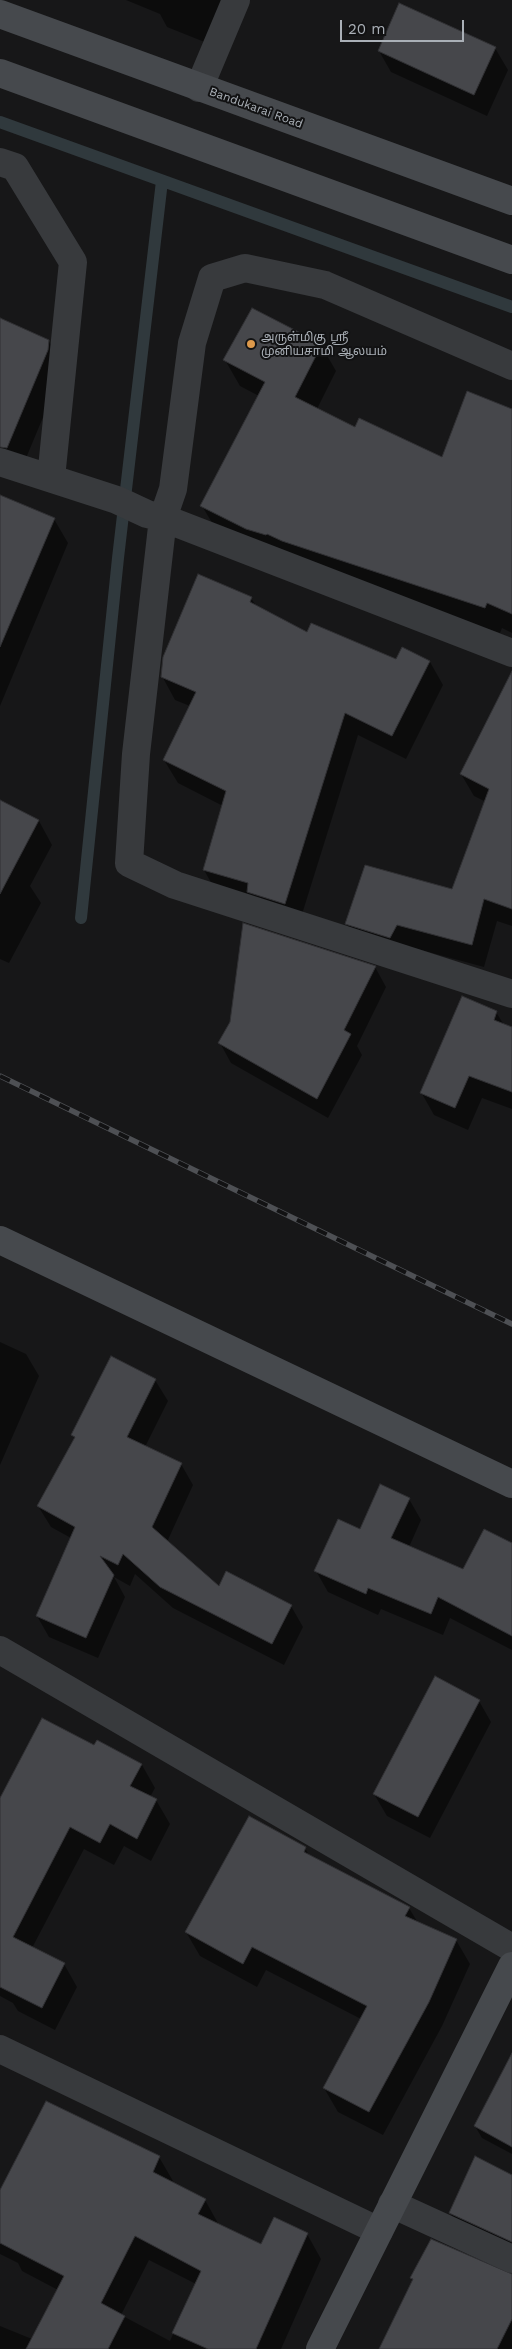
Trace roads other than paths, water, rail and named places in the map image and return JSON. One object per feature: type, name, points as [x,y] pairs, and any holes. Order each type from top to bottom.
[{"type":"main road","name":"Bandukarai Road","points":[[0,14],[512,201]]},
{"type":"main road","points":[[0,73],[512,260]]},
{"type":"main road","points":[[0,1240],[512,1484]]},
{"type":"main road","points":[[320,2349],[512,1966]]},
{"type":"street","points":[[199,88],[236,0]]},
{"type":"street","points":[[0,162],[16,167],[73,262],[51,478]]},
{"type":"street","points":[[512,366],[325,285],[245,268],[212,278],[192,343],[173,489],[155,516],[129,863],[175,885],[512,994]]},
{"type":"street","points":[[0,462],[117,500],[512,653]]},
{"type":"street","points":[[0,1650],[512,1948]]},
{"type":"street","points":[[0,2049],[379,2231]]},
{"type":"street","points":[[392,2204],[512,2259]]},
{"type":"waterway","points":[[0,122],[512,307]]},
{"type":"waterway","points":[[81,918],[118,558],[162,181]]},
{"type":"railway","points":[[0,1076],[512,1324]]},
{"type":"place","name":"அருள்மிகு ஶ்ரீ முனியசாமி ஆலயம்","points":[[251,344]]}]
